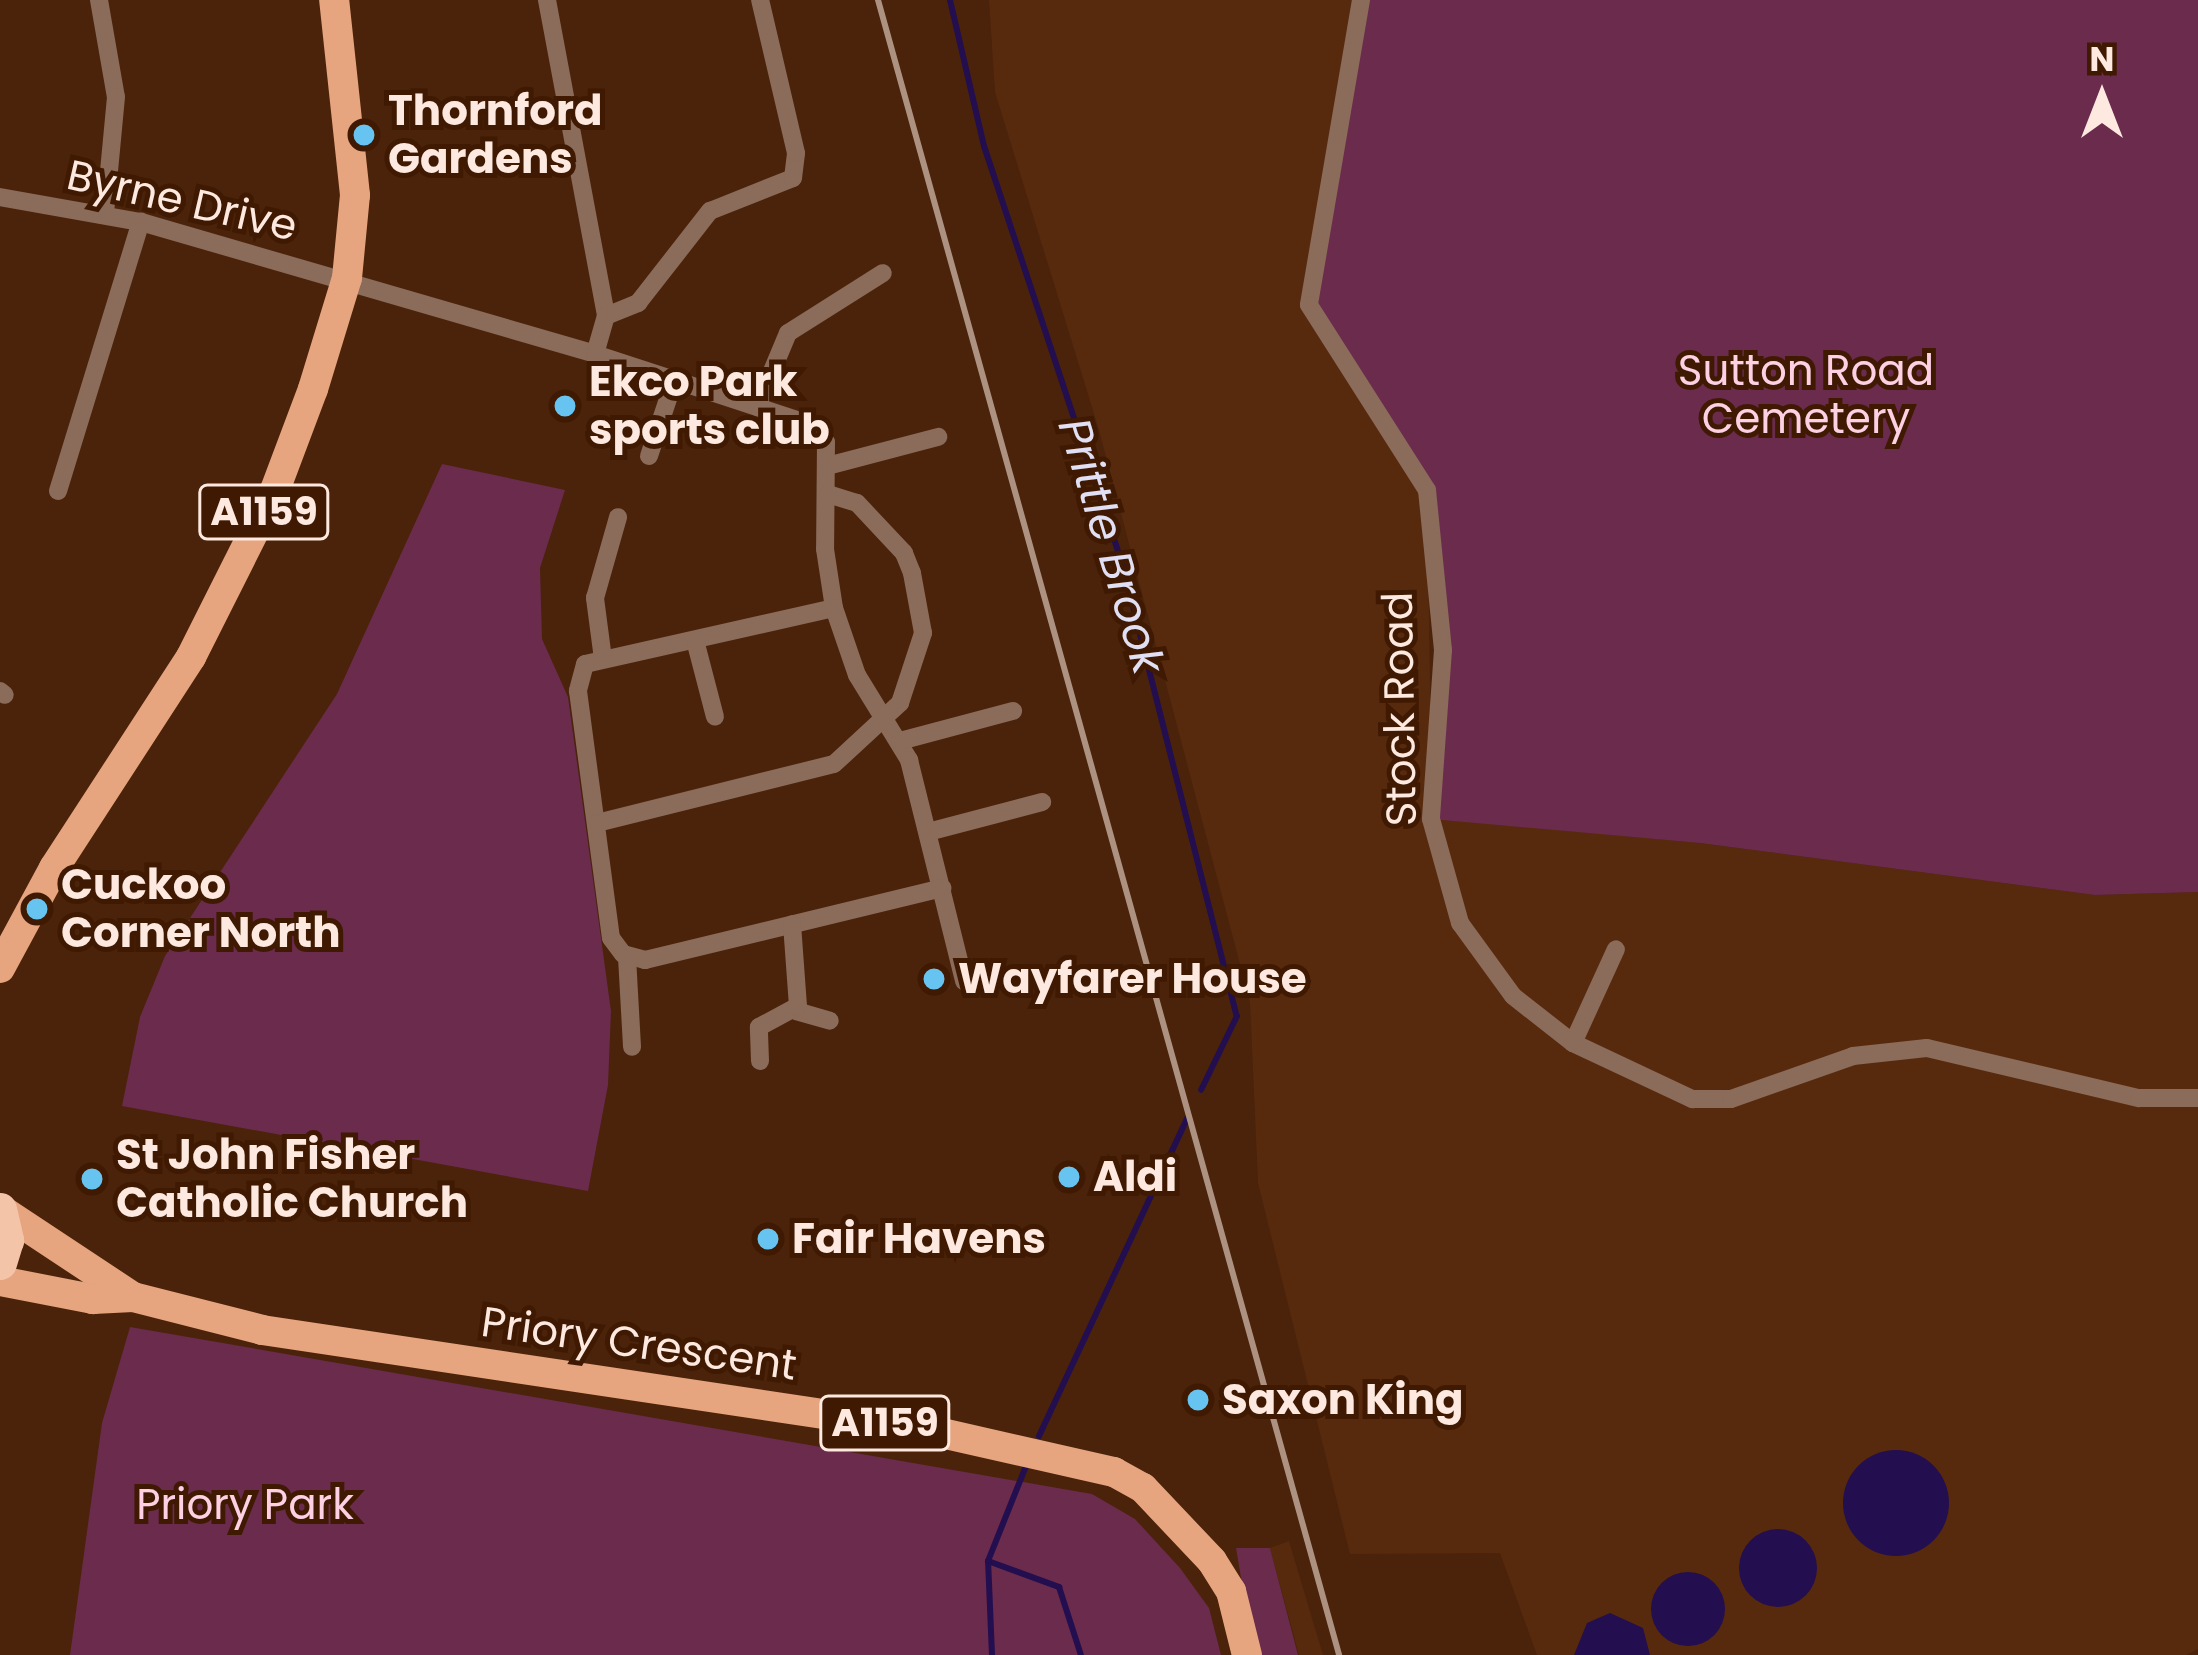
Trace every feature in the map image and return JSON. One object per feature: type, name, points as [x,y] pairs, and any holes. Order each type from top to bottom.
[{"type":"highway","points":[[0,1209],[7,1240],[0,1263]]},
{"type":"main road","name":"A1159","points":[[3,953],[223,596],[275,490],[347,278],[353,136],[334,0]]},
{"type":"main road","name":"Priory Crescent","points":[[0,1209],[133,1297]]},
{"type":"main road","name":"Priory Crescent","points":[[0,1281],[93,1299],[133,1297],[284,1334],[924,1429],[1114,1472],[1143,1488],[1212,1561],[1231,1591],[1247,1655]]},
{"type":"street","points":[[99,0],[116,97],[105,214]]},
{"type":"street","points":[[547,0],[605,316],[595,354]]},
{"type":"street","points":[[605,316],[638,303],[710,212],[793,178],[796,154],[760,0]]},
{"type":"street","name":"Stock Road","points":[[1361,0],[1309,304],[1426,490],[1443,650],[1431,818],[1460,923],[1513,996],[1573,1043],[1692,1099],[1731,1099],[1852,1056],[1927,1048],[2139,1098],[2198,1098]]},
{"type":"street","name":"Byrne Drive","points":[[0,197],[141,222],[347,278]]},
{"type":"street","points":[[58,491],[141,222]]},
{"type":"street","points":[[757,407],[788,333],[883,273]]},
{"type":"street","points":[[347,278],[595,354],[818,431],[830,465],[834,608],[857,675],[900,741],[928,832],[964,981]]},
{"type":"street","points":[[649,455],[674,381]]},
{"type":"street","points":[[830,465],[938,437]]},
{"type":"street","points":[[597,823],[834,764],[885,723],[921,655],[922,611],[893,538],[857,503],[828,494]]},
{"type":"street","points":[[603,659],[595,598],[618,517]]},
{"type":"street","points":[[834,608],[696,644],[585,664],[578,680],[611,938],[628,957],[645,960],[942,888]]},
{"type":"street","points":[[696,644],[715,717]]},
{"type":"street","points":[[900,741],[1012,711]]},
{"type":"street","points":[[928,832],[1042,802]]},
{"type":"street","points":[[792,924],[796,1011]]},
{"type":"street","points":[[1573,1043],[1616,949]]},
{"type":"street","points":[[628,957],[632,1047]]},
{"type":"street","points":[[760,1061],[759,1027],[796,1011],[830,1021]]},
{"type":"shaded area","points":[[989,0],[1361,0],[1427,490],[1432,818],[1700,843],[2095,895],[2198,892],[2198,1649],[2186,1655],[1537,1655],[1500,1553],[1350,1554],[1258,1183],[1250,1002],[1099,430],[995,92]]},
{"type":"shaded area","points":[[1896,1450],[1916,1454],[1933,1466],[1945,1483],[1949,1503],[1945,1523],[1933,1540],[1916,1552],[1896,1556],[1876,1552],[1859,1540],[1847,1523],[1843,1503],[1847,1483],[1859,1466],[1876,1454]]},
{"type":"shaded area","points":[[1778,1529],[1806,1540],[1817,1568],[1806,1596],[1778,1607],[1750,1596],[1739,1568],[1750,1540]]},
{"type":"shaded area","points":[[1289,1541],[1323,1655],[1299,1655],[1270,1548]]},
{"type":"shaded area","points":[[1688,1572],[1702,1574],[1714,1583],[1723,1595],[1723,1623],[1714,1635],[1702,1644],[1688,1646],[1674,1644],[1662,1635],[1653,1623],[1651,1609],[1653,1595],[1662,1583],[1674,1574]]},
{"type":"shaded area","points":[[1610,1613],[1643,1628],[1650,1655],[1574,1655],[1587,1623]]},
{"type":"green space","name":"Sutton Road Cemetery","points":[[1361,0],[2198,0],[2198,892],[2095,895],[1700,843],[1431,819],[1443,650],[1427,490],[1309,305]]},
{"type":"green space","points":[[442,464],[565,490],[540,568],[542,639],[568,697],[611,1011],[608,1085],[588,1191],[122,1106],[140,1017],[165,956],[337,694]]},
{"type":"green space","name":"Priory Park","points":[[130,1327],[1092,1494],[1135,1519],[1180,1568],[1209,1608],[1221,1655],[70,1655],[102,1423]]},
{"type":"green space","points":[[1236,1548],[1270,1548],[1298,1655],[1254,1655]]},
{"type":"waterway","name":"Prittle Brook","points":[[950,0],[984,146],[1122,563],[1237,1016],[1201,1090]]},
{"type":"waterway","name":"Prittle Brook","points":[[1039,1436],[1187,1118]]},
{"type":"waterway","name":"Prittle Brook","points":[[992,1655],[988,1561],[1026,1466]]},
{"type":"waterway","points":[[988,1561],[1059,1587],[1081,1655]]},
{"type":"railway","points":[[878,0],[1339,1655]]},
{"type":"place","name":"Thornford Gardens","points":[[364,135]]},
{"type":"place","name":"Ekco Park sports club","points":[[565,406]]},
{"type":"place","name":"Cuckoo Corner North","points":[[37,909]]},
{"type":"place","name":"Wayfarer House","points":[[934,979]]},
{"type":"place","name":"Aldi","points":[[1069,1177]]},
{"type":"place","name":"St John Fisher Catholic Church","points":[[92,1179]]},
{"type":"place","name":"Fair Havens","points":[[768,1239]]},
{"type":"place","name":"Saxon King","points":[[1198,1400]]}]
